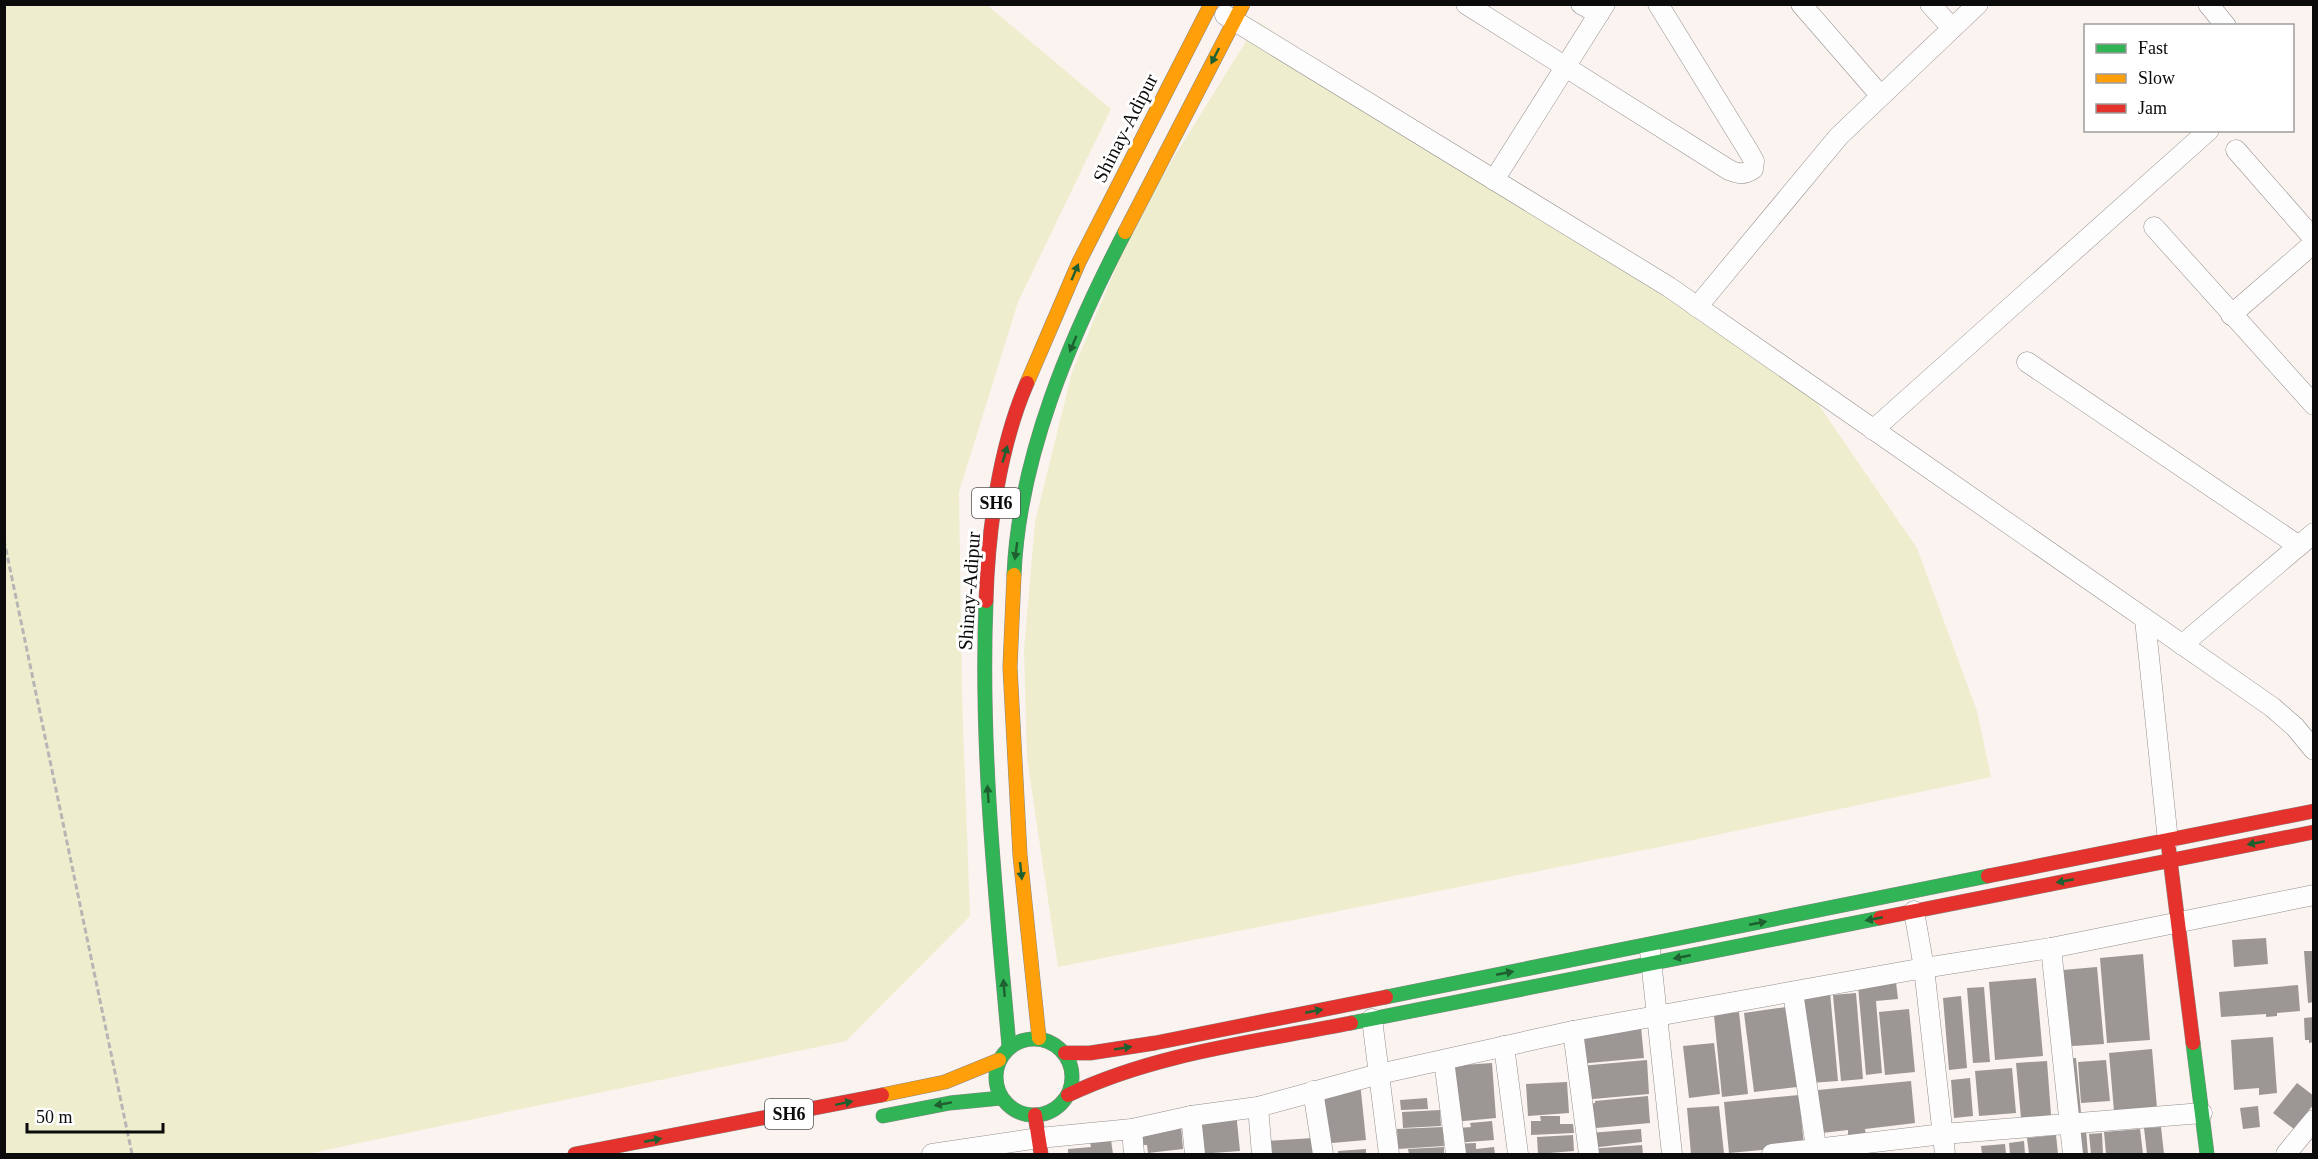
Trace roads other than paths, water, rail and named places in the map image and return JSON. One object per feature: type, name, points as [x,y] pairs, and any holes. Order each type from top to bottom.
[{"type":"main road","name":"Shinay-Adipur","points":[[1010,1047],[991,836],[983,667],[987,566],[1000,473],[1022,395],[1079,262],[1209,5]]},
{"type":"main road","name":"SH6","points":[[1039,1038],[1020,855],[1011,667],[1014,568],[1026,479],[1048,404],[1103,274],[1238,13]]},
{"type":"main road","points":[[1065,1053],[1090,1053],[1155,1043],[1650,954],[1914,911],[2169,851],[2313,811]]},
{"type":"main road","points":[[1068,1095],[1102,1079],[1161,1061],[1372,1019],[1650,954],[2169,851],[2313,832]]},
{"type":"main road","points":[[2169,851],[2207,1155]]},
{"type":"main road","points":[[999,1060],[995,1072],[996,1086],[1001,1098],[1010,1108],[1022,1114],[1035,1115],[1048,1112],[1060,1105],[1068,1095],[1072,1081],[1071,1066],[1065,1053],[1053,1043],[1039,1038],[1023,1039],[1010,1047]]},
{"type":"main road","name":"SH6","points":[[575,1155],[805,1112],[945,1082],[999,1060],[1010,1047]]},
{"type":"main road","points":[[867,1119],[950,1103],[1001,1098]]},
{"type":"main road","points":[[1035,1115],[1040,1146]]},
{"type":"street","points":[[1466,4],[1730,170],[1739,174],[1748,173],[1753,169],[1754,161],[1658,4]]},
{"type":"street","points":[[1494,180],[1602,9],[1581,4]]},
{"type":"street","points":[[1802,4],[1880,95]]},
{"type":"street","points":[[1930,4],[1952,28]]},
{"type":"street","points":[[1697,307],[1823,154],[1880,95],[1978,4]]},
{"type":"street","points":[[2208,4],[2224,24]]},
{"type":"street","points":[[1209,5],[1238,13],[1494,180],[1669,287],[2271,707],[2295,728],[2313,750]]},
{"type":"street","points":[[1874,430],[2207,132]]},
{"type":"street","points":[[2231,315],[2313,241],[2236,150]]},
{"type":"street","points":[[2154,227],[2313,405]]},
{"type":"street","points":[[2027,362],[2306,540],[2182,645]]},
{"type":"street","points":[[2145,619],[2169,851]]},
{"type":"street","points":[[939,1154],[1040,1146],[1191,1116],[1258,1107],[1379,1074],[1572,1031],[1924,968],[2051,948],[2313,895]]},
{"type":"street","points":[[1914,911],[1924,968],[1945,1155]]},
{"type":"street","points":[[2051,948],[2073,1155]]},
{"type":"street","points":[[1650,954],[1672,1155]]},
{"type":"street","points":[[1793,992],[1817,1152]]},
{"type":"street","points":[[1372,1019],[1389,1155]]},
{"type":"street","points":[[1572,1031],[1589,1155]]},
{"type":"street","points":[[1504,1046],[1518,1155]]},
{"type":"street","points":[[1444,1060],[1456,1155]]},
{"type":"street","points":[[1313,1091],[1323,1155]]},
{"type":"street","points":[[1258,1107],[1262,1155]]},
{"type":"street","points":[[1772,1155],[1817,1152],[1943,1134],[2202,1113]]},
{"type":"street","points":[[1191,1116],[1195,1155]]},
{"type":"street","points":[[2286,1155],[2313,1120]]},
{"type":"street","points":[[1132,1129],[1134,1155]]}]
